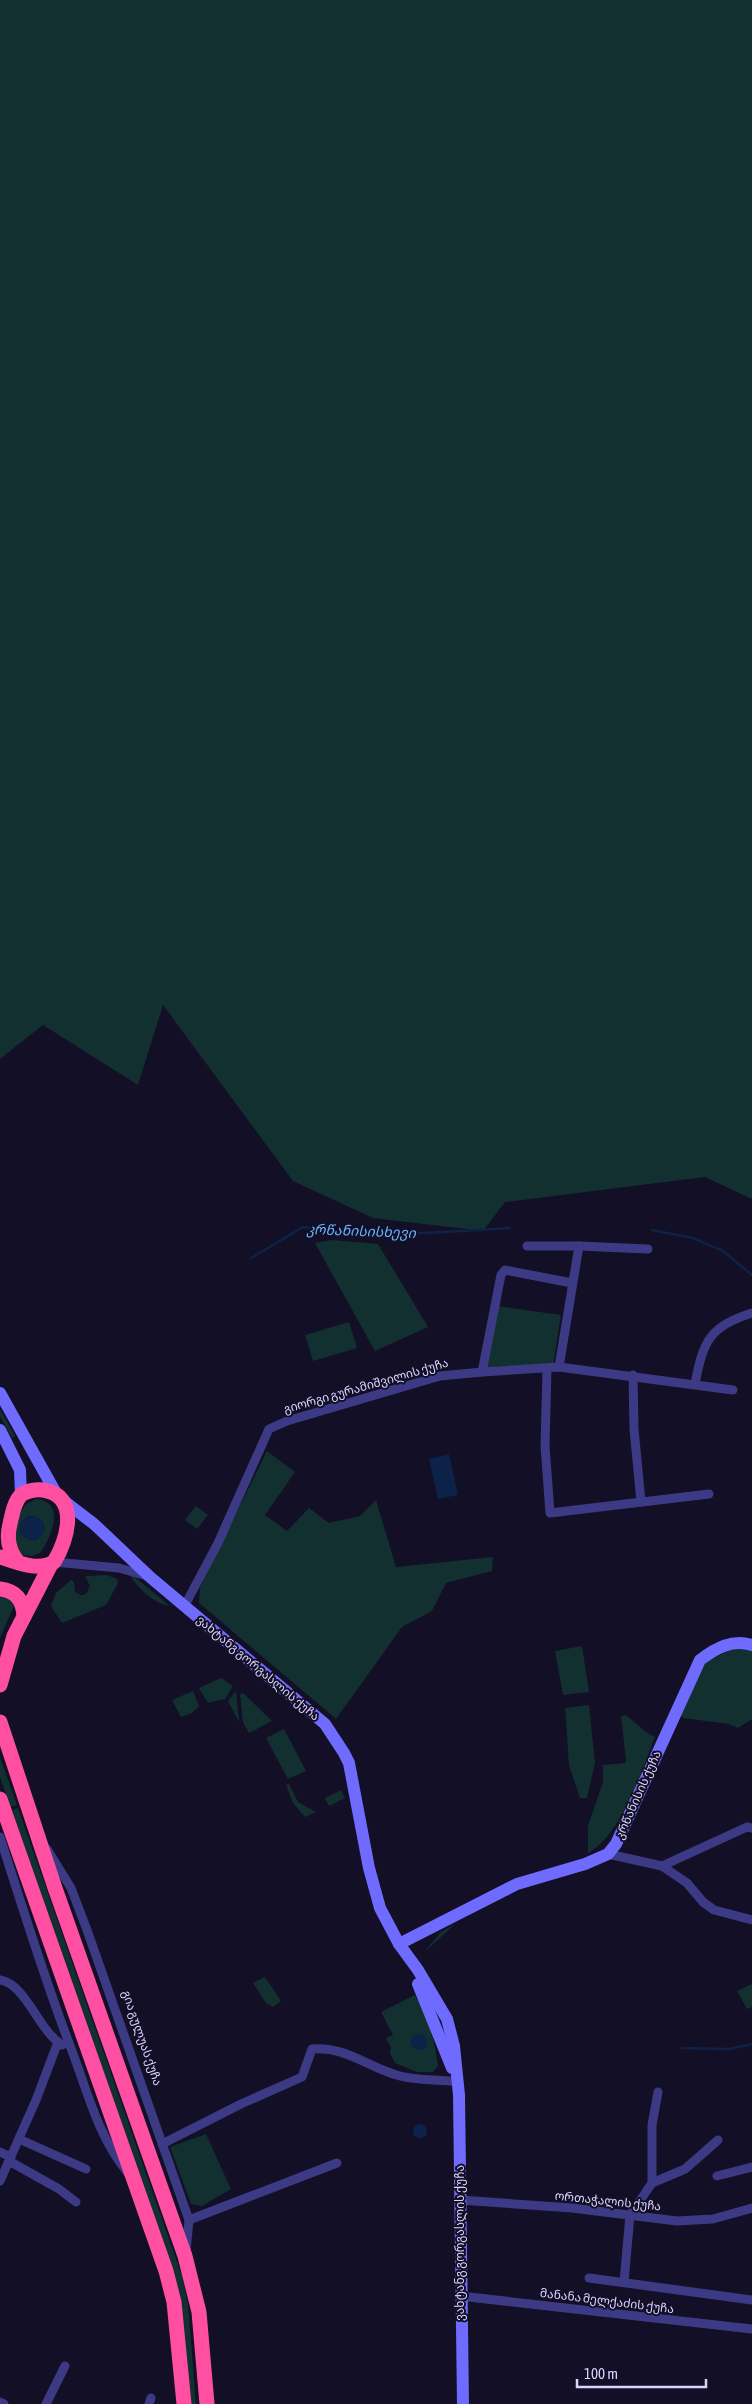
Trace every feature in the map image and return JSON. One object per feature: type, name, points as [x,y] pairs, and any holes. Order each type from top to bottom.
[{"type":"highway","points":[[0,1685],[7,1653],[24,1616],[63,1544],[67,1530],[68,1513],[60,1498],[36,1490],[19,1499],[1,1519]]},
{"type":"highway","points":[[19,1499],[8,1539],[10,1551],[19,1563]]},
{"type":"highway","points":[[0,1557],[38,1566],[52,1563]]},
{"type":"highway","points":[[0,1590],[8,1591],[18,1596],[23,1607],[24,1616]]},
{"type":"highway","name":"გია გულუას ქუჩა","points":[[0,1722],[55,1888],[185,2256],[199,2312],[207,2404]]},
{"type":"highway","points":[[0,1799],[137,2186],[174,2302],[184,2404]]},
{"type":"main road","name":"ვახტანგ გორგასლის ქუჩა","points":[[0,1393],[60,1498],[94,1524],[150,1577],[324,1724],[349,1763],[367,1860],[378,1900],[422,1992],[458,2082],[463,2404]]},
{"type":"main road","points":[[0,1430],[20,1470],[19,1499]]},
{"type":"main road","name":"კრწანისის ქუჩა","points":[[399,1944],[517,1884],[585,1864],[608,1854],[616,1844],[700,1660],[716,1649],[736,1642],[752,1645]]},
{"type":"street","points":[[527,1246],[648,1249]]},
{"type":"street","points":[[559,1367],[579,1246]]},
{"type":"street","points":[[482,1372],[501,1275],[505,1270],[572,1283]]},
{"type":"street","points":[[695,1384],[703,1347],[718,1327],[752,1313]]},
{"type":"street","name":"გიორგი გურამიშვილის ქუჩა","points":[[184,1605],[218,1543],[269,1429],[287,1421],[440,1376],[482,1372],[559,1367],[633,1375],[733,1390]]},
{"type":"street","points":[[548,1369],[545,1446],[550,1514],[709,1494]]},
{"type":"street","points":[[633,1375],[634,1429],[641,1502]]},
{"type":"street","name":"ვახტანგ გორგასლის ქუჩა","points":[[52,1563],[119,1568],[150,1577]]},
{"type":"street","points":[[662,1866],[747,1827],[752,1828]]},
{"type":"street","points":[[0,1837],[36,1950],[97,2122],[112,2154],[137,2186]]},
{"type":"street","name":"გია გულუას ქუჩა","points":[[40,1838],[71,1888],[88,1930],[189,2220],[185,2256]]},
{"type":"street","points":[[608,1854],[662,1866],[687,1882],[703,1902],[714,1910],[752,1920]]},
{"type":"street","points":[[0,1980],[14,1985],[45,2031],[72,2052]]},
{"type":"street","points":[[0,2181],[58,2042]]},
{"type":"street","points":[[162,2144],[240,2104],[302,2077],[312,2048],[327,2047],[355,2056],[372,2067],[402,2077],[458,2082]]},
{"type":"street","points":[[652,2183],[652,2125],[658,2092]]},
{"type":"street","points":[[19,2139],[86,2170]]},
{"type":"street","points":[[624,2282],[630,2215],[652,2183],[685,2169],[718,2140]]},
{"type":"street","points":[[0,2152],[59,2189],[76,2202]]},
{"type":"street","points":[[189,2220],[338,2163]]},
{"type":"street","points":[[717,2176],[752,2167]]},
{"type":"street","name":"ორთაჭალის ქუჩა","points":[[460,2200],[695,2222],[752,2208]]},
{"type":"street","points":[[589,2278],[752,2300]]},
{"type":"street","name":"მანანა მელქაძის ქუჩა","points":[[460,2296],[752,2330]]},
{"type":"street","points":[[46,2404],[66,2366]]},
{"type":"street","points":[[0,2402],[4,2404]]},
{"type":"green space","points":[[0,0],[752,0],[752,1199],[705,1177],[505,1202],[483,1231],[373,1218],[293,1181],[163,1005],[138,1085],[43,1025],[0,1059]]},
{"type":"green space","points":[[332,1240],[378,1244],[428,1327],[375,1351],[315,1243]]},
{"type":"green space","points":[[498,1306],[561,1315],[553,1366],[486,1367]]},
{"type":"green space","points":[[349,1322],[357,1348],[313,1361],[305,1335]]},
{"type":"green space","points":[[0,1409],[15,1436],[12,1438],[0,1416]]},
{"type":"green space","points":[[267,1451],[295,1472],[265,1515],[287,1531],[309,1508],[329,1523],[360,1516],[376,1500],[396,1567],[493,1557],[492,1571],[446,1583],[432,1611],[402,1627],[336,1719],[199,1603],[200,1587]]},
{"type":"green space","points":[[36,1499],[46,1502],[54,1513],[54,1522],[48,1539],[40,1553],[33,1556],[20,1555],[12,1529],[25,1505]],"holes":[[[28,1516],[35,1516],[44,1524],[44,1530],[36,1540],[29,1540],[20,1532],[20,1525]]]},
{"type":"green space","points":[[196,1506],[208,1515],[197,1529],[185,1520]]},
{"type":"green space","points":[[107,1575],[117,1579],[118,1583],[106,1605],[62,1623],[51,1606],[56,1593],[71,1580],[74,1582],[75,1592],[81,1595],[86,1594],[90,1586],[85,1576]]},
{"type":"green space","points":[[130,1575],[132,1575],[170,1606],[147,1595]]},
{"type":"green space","points":[[0,1593],[9,1596],[14,1606],[0,1638]]},
{"type":"green space","points":[[582,1646],[589,1692],[563,1695],[555,1651]]},
{"type":"green space","points":[[733,1649],[752,1649],[752,1719],[738,1728],[729,1724],[683,1718],[680,1714],[703,1666],[710,1660]]},
{"type":"green space","points":[[221,1678],[233,1686],[225,1699],[208,1703],[199,1688]]},
{"type":"green space","points":[[193,1691],[199,1706],[192,1713],[181,1717],[172,1700]]},
{"type":"green space","points":[[236,1691],[239,1721],[239,1722],[228,1701]]},
{"type":"green space","points":[[243,1693],[272,1721],[249,1733],[243,1722],[240,1694]]},
{"type":"green space","points":[[589,1705],[595,1763],[587,1798],[580,1798],[569,1765],[565,1708]]},
{"type":"green space","points":[[626,1715],[655,1737],[637,1784],[620,1817],[611,1832],[588,1853],[588,1826],[603,1782],[603,1765],[625,1763],[626,1760],[621,1716]]},
{"type":"green space","points":[[284,1729],[306,1771],[288,1779],[266,1738]]},
{"type":"green space","points":[[0,1757],[17,1805],[10,1807],[0,1777]]},
{"type":"green space","points":[[289,1784],[298,1802],[316,1812],[305,1817],[293,1803],[286,1785]]},
{"type":"green space","points":[[341,1790],[345,1798],[329,1806],[325,1798]]},
{"type":"green space","points":[[18,1808],[182,2276],[188,2304],[196,2404],[189,2404],[152,2209],[12,1810]]},
{"type":"green space","points":[[456,1923],[427,1950],[426,1950],[441,1932]]},
{"type":"green space","points":[[265,1977],[281,2001],[273,2007],[266,2003],[253,1983]]},
{"type":"green space","points":[[752,1984],[752,2007],[747,2009],[737,1991]]},
{"type":"green space","points":[[415,1995],[424,2011],[433,2038],[438,2066],[433,2072],[417,2072],[395,2063],[386,2038],[393,2035],[381,2012]]},
{"type":"green space","points":[[206,2134],[231,2189],[202,2206],[191,2204],[170,2147]]},
{"type":"water","points":[[449,1454],[458,1495],[438,1499],[429,1459]]},
{"type":"water","points":[[32,1516],[41,1519],[44,1528],[41,1537],[32,1540],[23,1537],[20,1528],[23,1519]]},
{"type":"water","points":[[419,2034],[425,2036],[427,2042],[425,2048],[419,2050],[413,2048],[411,2042],[413,2036]]},
{"type":"water","points":[[417,2124],[423,2124],[427,2131],[423,2138],[417,2138],[413,2134],[413,2128]]},
{"type":"waterway","name":"კრწანისისხევი","points":[[251,1258],[303,1227],[329,1231],[380,1234],[510,1228]]},
{"type":"waterway","name":"კრწანისისხევი","points":[[652,1230],[693,1238],[723,1251],[752,1275]]},
{"type":"waterway","points":[[682,2048],[729,2049],[752,2044]]}]
